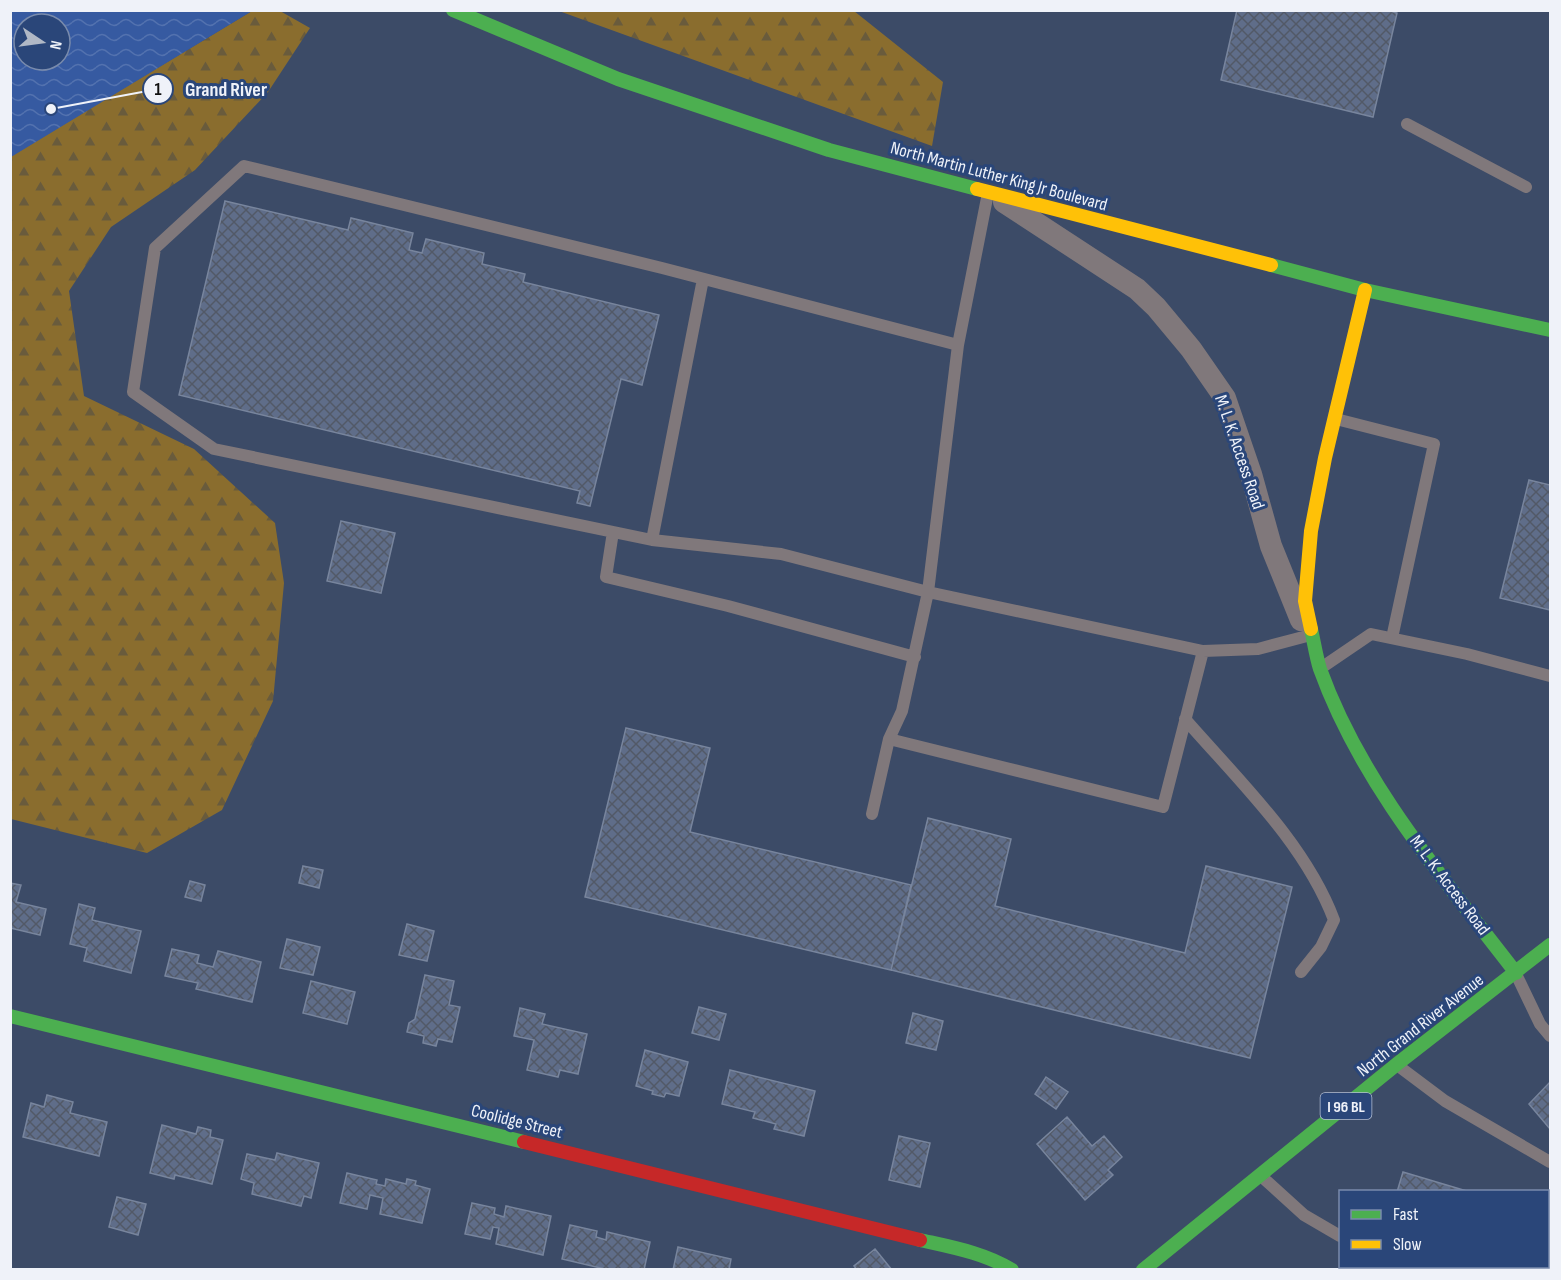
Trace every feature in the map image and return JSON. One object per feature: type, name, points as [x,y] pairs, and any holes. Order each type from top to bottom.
[{"type":"street","name":"North Martin Luther King Jr Boulevard","points":[[453,10],[618,79],[829,150],[1365,290],[1551,330]]},
{"type":"street","name":"M. L. K. Access Road","points":[[988,192],[1137,289],[1191,349],[1225,398],[1251,474],[1271,546],[1350,736],[1383,794],[1434,866],[1516,973]]},
{"type":"street","name":"M. L. K. Access Road","points":[[1320,668],[1305,601],[1311,531],[1365,290]]},
{"type":"street","name":"North Grand River Avenue","points":[[1143,1269],[1397,1064],[1551,945]]},
{"type":"street","name":"Coolidge Street","points":[[10,1016],[967,1251],[1012,1269]]},
{"type":"lane","points":[[1407,124],[1526,187]]},
{"type":"lane","points":[[958,345],[703,279],[244,166],[155,248],[133,392],[214,449],[613,532],[652,540],[780,554],[928,592],[1203,651],[1258,649],[1307,636]]},
{"type":"lane","points":[[872,814],[889,739],[902,711],[928,592],[958,345],[988,192]]},
{"type":"lane","points":[[652,540],[703,279]]},
{"type":"lane","points":[[1335,419],[1434,444],[1392,638]]},
{"type":"lane","points":[[613,532],[606,577],[728,606],[915,657]]},
{"type":"lane","points":[[1320,668],[1371,634],[1467,654],[1551,676]]},
{"type":"lane","points":[[889,739],[1164,807],[1203,651]]},
{"type":"lane","points":[[1185,719],[1286,834],[1327,901],[1334,920],[1321,947],[1301,972]]},
{"type":"lane","points":[[1516,973],[1540,1024],[1551,1036]]},
{"type":"lane","points":[[1397,1064],[1445,1101],[1551,1162]]},
{"type":"lane","points":[[1260,1175],[1304,1215],[1339,1235]]},
{"type":"green space","points":[[252,11],[280,11],[310,28],[268,92],[195,170],[111,227],[69,291],[84,396],[194,449],[275,523],[284,583],[273,701],[222,810],[147,853],[11,819],[10,157]]},
{"type":"green space","points":[[559,11],[854,11],[943,82],[932,146]]},
{"type":"water","points":[[11,10],[252,11],[11,157]]},
{"type":"building","points":[[1237,10],[1387,10],[1397,13],[1373,117],[1221,80]]},
{"type":"building","points":[[225,201],[348,230],[351,218],[413,233],[409,250],[422,253],[426,239],[484,253],[482,264],[525,274],[523,282],[659,315],[642,385],[621,379],[590,506],[577,503],[580,491],[179,395]]},
{"type":"building","points":[[1529,480],[1550,485],[1550,610],[1500,598]]},
{"type":"building","points":[[341,521],[395,533],[381,593],[327,581]]},
{"type":"building","points":[[626,728],[710,748],[690,832],[911,885],[891,970],[585,897]]},
{"type":"building","points":[[928,818],[1011,839],[995,906],[1185,953],[1206,866],[1292,887],[1250,1058],[891,970]]},
{"type":"building","points":[[303,866],[323,870],[319,888],[299,883]]},
{"type":"building","points":[[190,881],[205,885],[201,901],[185,897]]},
{"type":"building","points":[[10,883],[21,885],[16,902],[46,909],[40,935],[10,928]]},
{"type":"building","points":[[79,904],[95,908],[92,920],[141,931],[131,973],[84,961],[87,948],[70,944]]},
{"type":"building","points":[[407,924],[434,931],[427,961],[399,955]]},
{"type":"building","points":[[287,939],[320,947],[313,975],[280,968]]},
{"type":"building","points":[[172,949],[199,955],[197,963],[213,967],[218,951],[261,962],[252,1002],[196,989],[198,983],[165,976]]},
{"type":"building","points":[[425,975],[454,981],[449,1005],[460,1007],[452,1042],[438,1039],[436,1046],[423,1043],[424,1036],[407,1032],[409,1023],[415,1019]]},
{"type":"building","points":[[311,981],[355,992],[347,1024],[303,1013]]},
{"type":"building","points":[[699,1007],[726,1014],[719,1040],[692,1033]]},
{"type":"building","points":[[520,1008],[545,1014],[542,1024],[587,1034],[578,1074],[560,1070],[558,1077],[527,1070],[534,1040],[514,1036]]},
{"type":"building","points":[[913,1013],[943,1021],[936,1050],[906,1043]]},
{"type":"building","points":[[645,1050],[688,1062],[679,1096],[666,1093],[664,1097],[636,1086]]},
{"type":"building","points":[[730,1070],[815,1091],[804,1136],[774,1129],[776,1124],[753,1118],[755,1112],[722,1104]]},
{"type":"building","points":[[1046,1077],[1068,1092],[1056,1109],[1035,1094]]},
{"type":"building","points":[[1550,1082],[1550,1129],[1529,1104]]},
{"type":"building","points":[[47,1095],[73,1102],[70,1113],[107,1122],[99,1156],[23,1137],[31,1103],[44,1107]]},
{"type":"building","points":[[1067,1117],[1092,1146],[1104,1136],[1122,1157],[1108,1170],[1113,1175],[1085,1200],[1037,1144]]},
{"type":"building","points":[[162,1125],[196,1134],[198,1127],[211,1130],[210,1137],[223,1140],[212,1184],[175,1175],[174,1179],[150,1173]]},
{"type":"building","points":[[899,1136],[930,1143],[920,1187],[889,1180]]},
{"type":"building","points":[[277,1153],[319,1163],[311,1198],[304,1196],[301,1206],[252,1194],[254,1183],[241,1179],[247,1154],[275,1160]]},
{"type":"building","points":[[1403,1172],[1463,1190],[1398,1190]]},
{"type":"building","points":[[347,1173],[377,1180],[376,1184],[385,1186],[386,1179],[406,1184],[407,1179],[416,1181],[415,1185],[430,1189],[422,1223],[380,1214],[383,1198],[370,1195],[367,1209],[340,1203]]},
{"type":"building","points":[[117,1197],[146,1204],[138,1235],[109,1227]]},
{"type":"building","points":[[472,1203],[495,1208],[494,1214],[504,1217],[506,1206],[551,1216],[543,1255],[496,1244],[499,1228],[493,1227],[490,1239],[465,1234]]},
{"type":"building","points":[[570,1225],[597,1231],[596,1237],[606,1240],[607,1232],[650,1242],[644,1270],[609,1270],[562,1259]]},
{"type":"building","points":[[1550,1228],[1550,1270],[1502,1270],[1501,1268],[1549,1268]]},
{"type":"building","points":[[678,1247],[731,1259],[729,1270],[673,1270]]},
{"type":"building","points":[[875,1249],[892,1270],[857,1270],[854,1266]]},
{"type":"traffic: fast","points":[[453,10],[618,79],[829,150],[977,189]]},
{"type":"traffic: fast","points":[[1271,265],[1365,290],[1550,330]]},
{"type":"traffic: fast","points":[[1311,629],[1320,669],[1337,711],[1381,790],[1433,865],[1516,973]]},
{"type":"traffic: fast","points":[[1143,1270],[1397,1064],[1550,945]]},
{"type":"traffic: fast","points":[[10,1016],[524,1142]]},
{"type":"traffic: fast","points":[[920,1240],[979,1255],[1012,1270]]},
{"type":"traffic: slow","points":[[977,189],[1271,265]]},
{"type":"traffic: slow","points":[[1311,629],[1305,601],[1311,531],[1325,458],[1365,290]]},
{"type":"traffic: jam","points":[[524,1142],[920,1240]]},
{"type":"place","name":"Grand River","points":[[51,109]]}]
